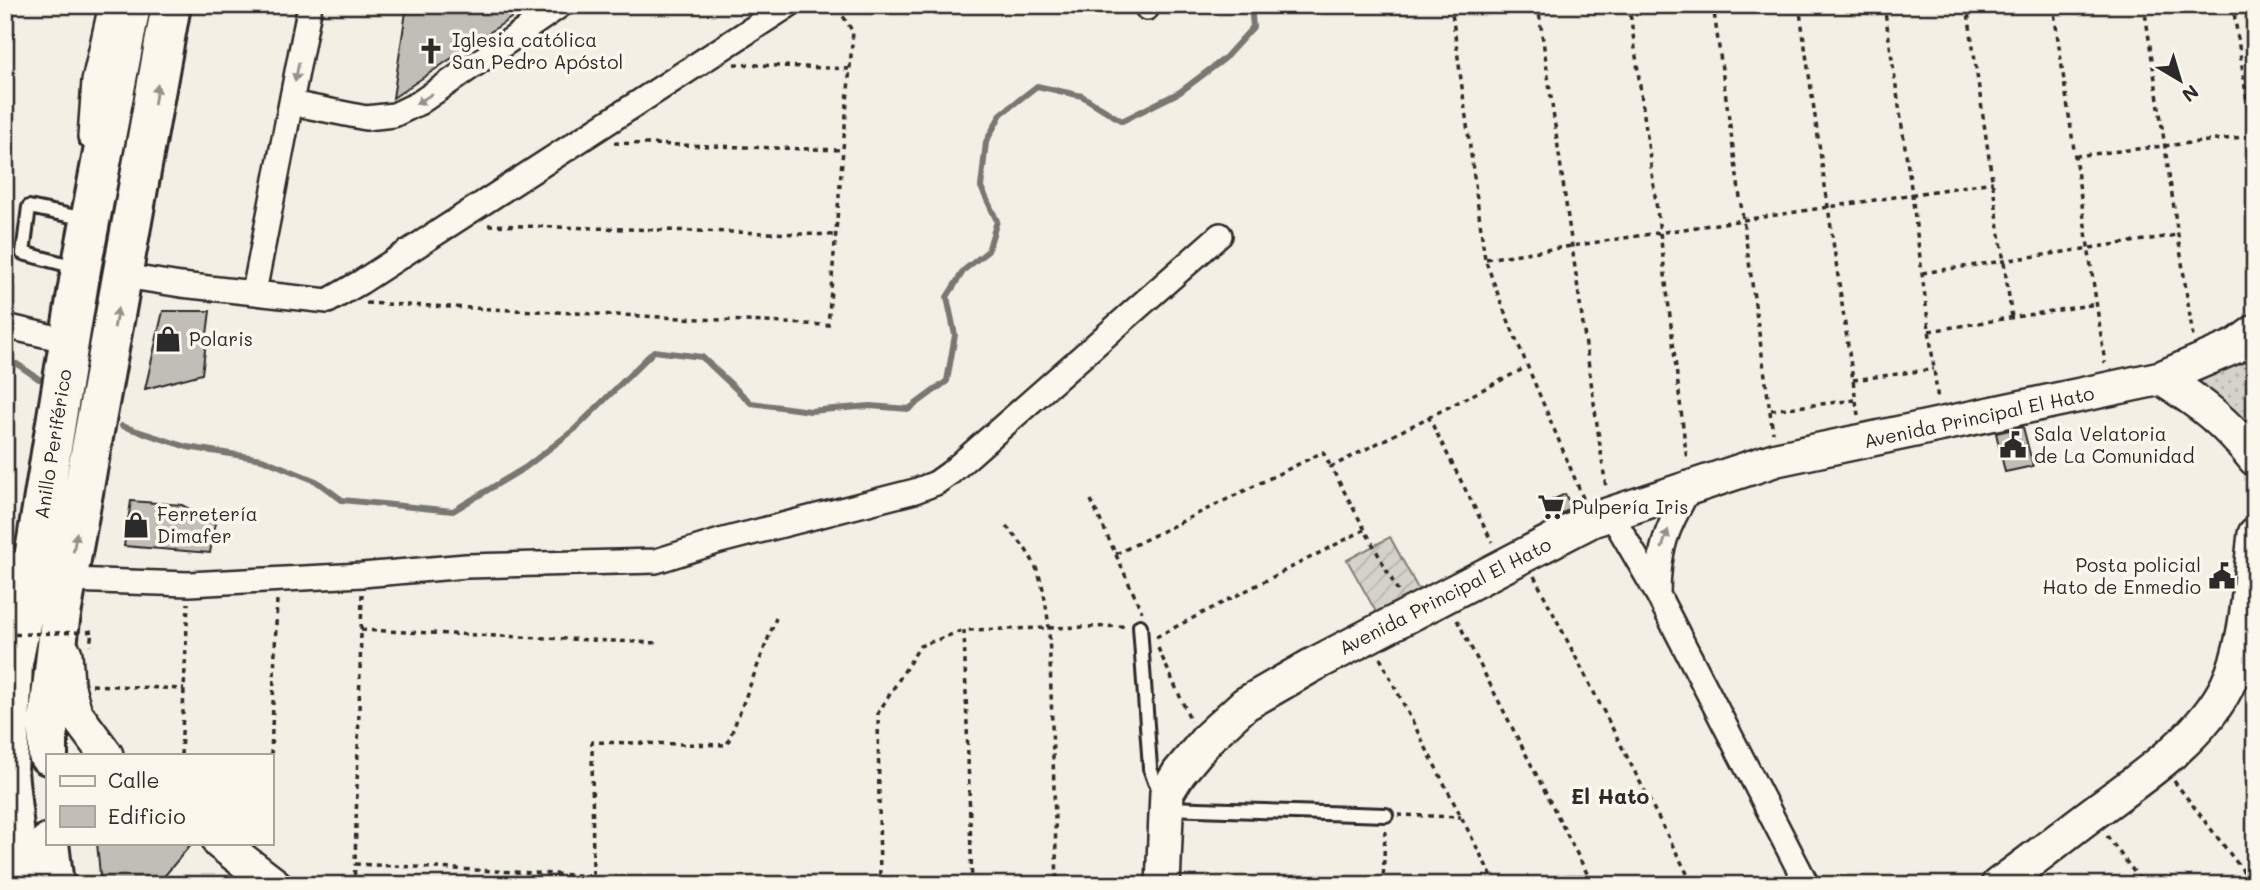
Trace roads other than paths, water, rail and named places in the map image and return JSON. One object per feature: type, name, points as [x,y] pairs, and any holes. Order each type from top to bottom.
[{"type":"highway","name":"Anillo Periférico","points":[[20,885],[8,772],[20,563],[70,341],[131,5]]},
{"type":"highway","name":"Anillo Periférico","points":[[48,754],[48,723],[71,626],[68,580],[171,5]]},
{"type":"highway","points":[[49,844],[54,885]]},
{"type":"street","points":[[93,208],[90,137],[94,81],[111,5]]},
{"type":"street","points":[[254,292],[310,5]]},
{"type":"street","points":[[291,103],[366,118],[394,115],[419,103],[561,5]]},
{"type":"street","points":[[124,276],[328,301],[452,224],[789,5]]},
{"type":"street","points":[[68,580],[189,584],[362,575],[466,566],[656,561],[720,541],[915,491],[936,483],[1220,235]]},
{"type":"street","points":[[5,326],[70,341]]},
{"type":"street","name":"Avenida Principal El Hato","points":[[1167,800],[1179,773],[1209,737],[1245,704],[1311,666],[1601,516],[1777,459],[2161,378],[2236,346],[2255,332]]},
{"type":"street","points":[[2161,378],[2200,402],[2235,433],[2255,460]]},
{"type":"street","points":[[1658,595],[1658,567],[1663,540],[1690,488]]},
{"type":"street","points":[[1601,516],[1658,595],[1807,885]]},
{"type":"street","points":[[1998,885],[2160,763],[2193,732],[2227,685],[2242,642],[2255,534]]},
{"type":"street","points":[[71,626],[67,684],[75,713],[105,754]]},
{"type":"street","points":[[1163,885],[1167,800]]},
{"type":"street","points":[[221,844],[275,885]]},
{"type":"lane","points":[[81,269],[23,253],[29,207],[93,208]]},
{"type":"lane","points":[[1140,626],[1150,768],[1155,782],[1167,800],[1386,815]]},
{"type":"waterway","points":[[122,426],[187,447],[262,459],[316,481],[342,500],[453,511],[526,467],[575,429],[654,351],[702,357],[751,403],[810,411],[870,406],[909,409],[947,381],[955,335],[947,297],[964,270],[988,251],[997,221],[981,187],[986,142],[1001,114],[1037,86],[1082,96],[1122,121],[1180,92],[1224,59],[1253,27],[1251,5]]},
{"type":"waterway","points":[[5,366],[17,364],[39,379]]},
{"type":"place","name":"Iglesia católica San Pedro Apóstol","points":[[431,51]]},
{"type":"place","name":"Polaris","points":[[168,339]]},
{"type":"place","name":"Sala Velatoria de La Comunidad","points":[[2013,445]]},
{"type":"place","name":"Pulpería Iris","points":[[1551,507]]},
{"type":"place","name":"Ferretería Dimafer","points":[[136,525]]},
{"type":"place","name":"Posta policial Hato de Enmedio","points":[[2222,576]]},
{"type":"district","name":"El Hato","points":[[1610,797]]}]
